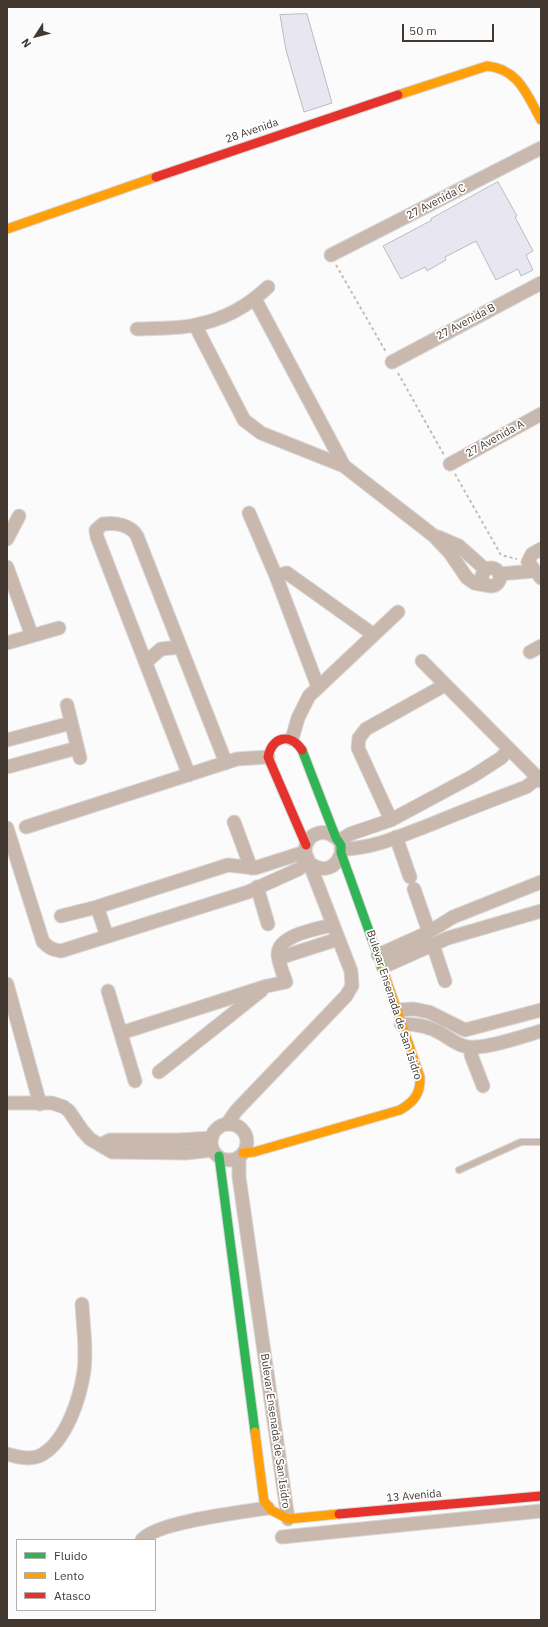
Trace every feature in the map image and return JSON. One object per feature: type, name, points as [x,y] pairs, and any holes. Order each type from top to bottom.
[{"type":"street","name":"28 Avenida","points":[[7,228],[388,98],[487,66],[507,69],[516,76],[541,120]]},
{"type":"street","name":"27 Avenida C","points":[[331,255],[541,148]]},
{"type":"street","name":"27 Avenida B","points":[[392,362],[541,283]]},
{"type":"street","points":[[137,329],[195,325],[233,312],[256,299],[268,288]]},
{"type":"street","points":[[256,299],[344,466]]},
{"type":"street","points":[[195,325],[244,420],[261,433],[344,466],[434,536],[450,554],[467,578],[474,582],[491,586],[496,584],[499,580],[499,574]]},
{"type":"street","name":"27 Avenida A","points":[[450,464],[541,414]]},
{"type":"street","points":[[249,513],[276,576],[318,687]]},
{"type":"street","points":[[7,539],[19,516]]},
{"type":"street","points":[[190,775],[97,537],[96,530],[100,525],[106,523],[126,526],[135,533],[226,763]]},
{"type":"street","points":[[434,536],[459,546],[486,570]]},
{"type":"street","points":[[485,585],[482,577],[486,570],[492,568],[499,574],[534,570],[532,554],[541,549]]},
{"type":"street","points":[[7,567],[32,636]]},
{"type":"street","points":[[276,576],[287,573],[374,635]]},
{"type":"street","points":[[227,1124],[236,1111],[349,992],[352,976],[268,757],[268,750],[276,741],[286,738],[292,740],[298,718],[306,702],[318,687],[398,612]]},
{"type":"street","points":[[7,643],[59,628]]},
{"type":"street","points":[[146,662],[161,649],[180,647]]},
{"type":"street","points":[[7,828],[44,942],[47,946],[61,951],[248,892],[289,874],[299,869],[307,856],[313,835],[321,832],[329,833],[339,845],[353,849],[374,845],[526,787],[539,779],[422,661]]},
{"type":"street","points":[[391,820],[358,748],[358,738],[366,729],[445,685]]},
{"type":"street","points":[[7,767],[79,753],[67,705]]},
{"type":"street","points":[[7,740],[71,723]]},
{"type":"street","name":"Bulevar Ensenada de San Isidro","points":[[288,1519],[239,1177],[241,1155],[400,1110],[411,1103],[419,1092],[420,1077],[401,1024],[398,1010],[339,845],[302,749],[292,740]]},
{"type":"street","points":[[307,856],[319,868],[327,868],[338,861],[339,845],[350,834],[391,820],[473,776],[501,758],[509,749]]},
{"type":"street","points":[[26,827],[226,763],[237,760],[268,757]]},
{"type":"street","points":[[234,822],[251,868]]},
{"type":"street","points":[[396,837],[429,932]]},
{"type":"street","points":[[61,916],[97,908],[228,865],[255,868],[307,856]]},
{"type":"street","points":[[380,961],[453,917],[541,882]]},
{"type":"street","points":[[257,887],[268,924]]},
{"type":"street","points":[[97,908],[106,936]]},
{"type":"street","points":[[380,961],[433,945],[448,938],[541,911]]},
{"type":"street","points":[[121,1033],[267,986],[286,982],[279,958],[279,950],[286,940],[332,925]]},
{"type":"street","points":[[279,958],[338,939]]},
{"type":"street","points":[[433,945],[445,981]]},
{"type":"street","points":[[7,984],[10,1006],[40,1104]]},
{"type":"street","points":[[159,1072],[267,986]]},
{"type":"street","points":[[108,991],[135,1081]]},
{"type":"street","points":[[398,1010],[414,1009],[429,1012],[465,1030],[541,1010]]},
{"type":"street","points":[[401,1024],[419,1024],[431,1028],[458,1044],[471,1048],[541,1031]]},
{"type":"street","points":[[471,1048],[471,1055],[483,1086]]},
{"type":"street","points":[[7,1103],[52,1103],[64,1107],[69,1111],[86,1135],[100,1145],[110,1140],[214,1148],[227,1160],[241,1155],[247,1145],[246,1135],[236,1126],[227,1124],[219,1127],[214,1148]]},
{"type":"street","name":"Bulevar Ensenada de San Isidro","points":[[214,1148],[264,1501],[268,1508],[275,1514],[288,1519]]},
{"type":"street","points":[[7,1454],[26,1458],[42,1455],[64,1432],[77,1398],[84,1371],[82,1304]]},
{"type":"street","points":[[261,1481],[281,1478]]},
{"type":"street","name":"13 Avenida","points":[[288,1519],[541,1496]]},
{"type":"street","points":[[143,1539],[151,1532],[178,1523],[268,1508]]},
{"type":"street","points":[[282,1537],[541,1511]]},
{"type":"lane","points":[[459,1170],[521,1142],[541,1142]]},
{"type":"path","points":[[331,255],[501,555],[534,570]]},
{"type":"building","points":[[307,14],[332,103],[304,112],[286,50],[280,15]]},
{"type":"building","points":[[498,182],[517,216],[515,217],[533,251],[526,255],[533,270],[521,276],[518,269],[496,280],[476,241],[445,257],[446,260],[427,271],[425,267],[401,279],[383,246]]},
{"type":"traffic: fast","points":[[302,750],[336,838],[341,845],[341,853],[383,970]]},
{"type":"traffic: fast","points":[[219,1156],[255,1432]]},
{"type":"traffic: slow","points":[[398,95],[487,66],[498,68],[507,72],[514,78],[521,85],[541,120]]},
{"type":"traffic: slow","points":[[7,229],[156,177]]},
{"type":"traffic: slow","points":[[243,1153],[254,1152],[400,1110],[413,1100],[418,1092],[420,1077],[383,970]]},
{"type":"traffic: slow","points":[[255,1432],[264,1501],[271,1510],[288,1519],[339,1514]]},
{"type":"traffic: jam","points":[[156,177],[398,95]]},
{"type":"traffic: jam","points":[[302,750],[292,741],[282,739],[273,745],[268,757],[306,845]]},
{"type":"traffic: jam","points":[[339,1514],[541,1496]]}]
